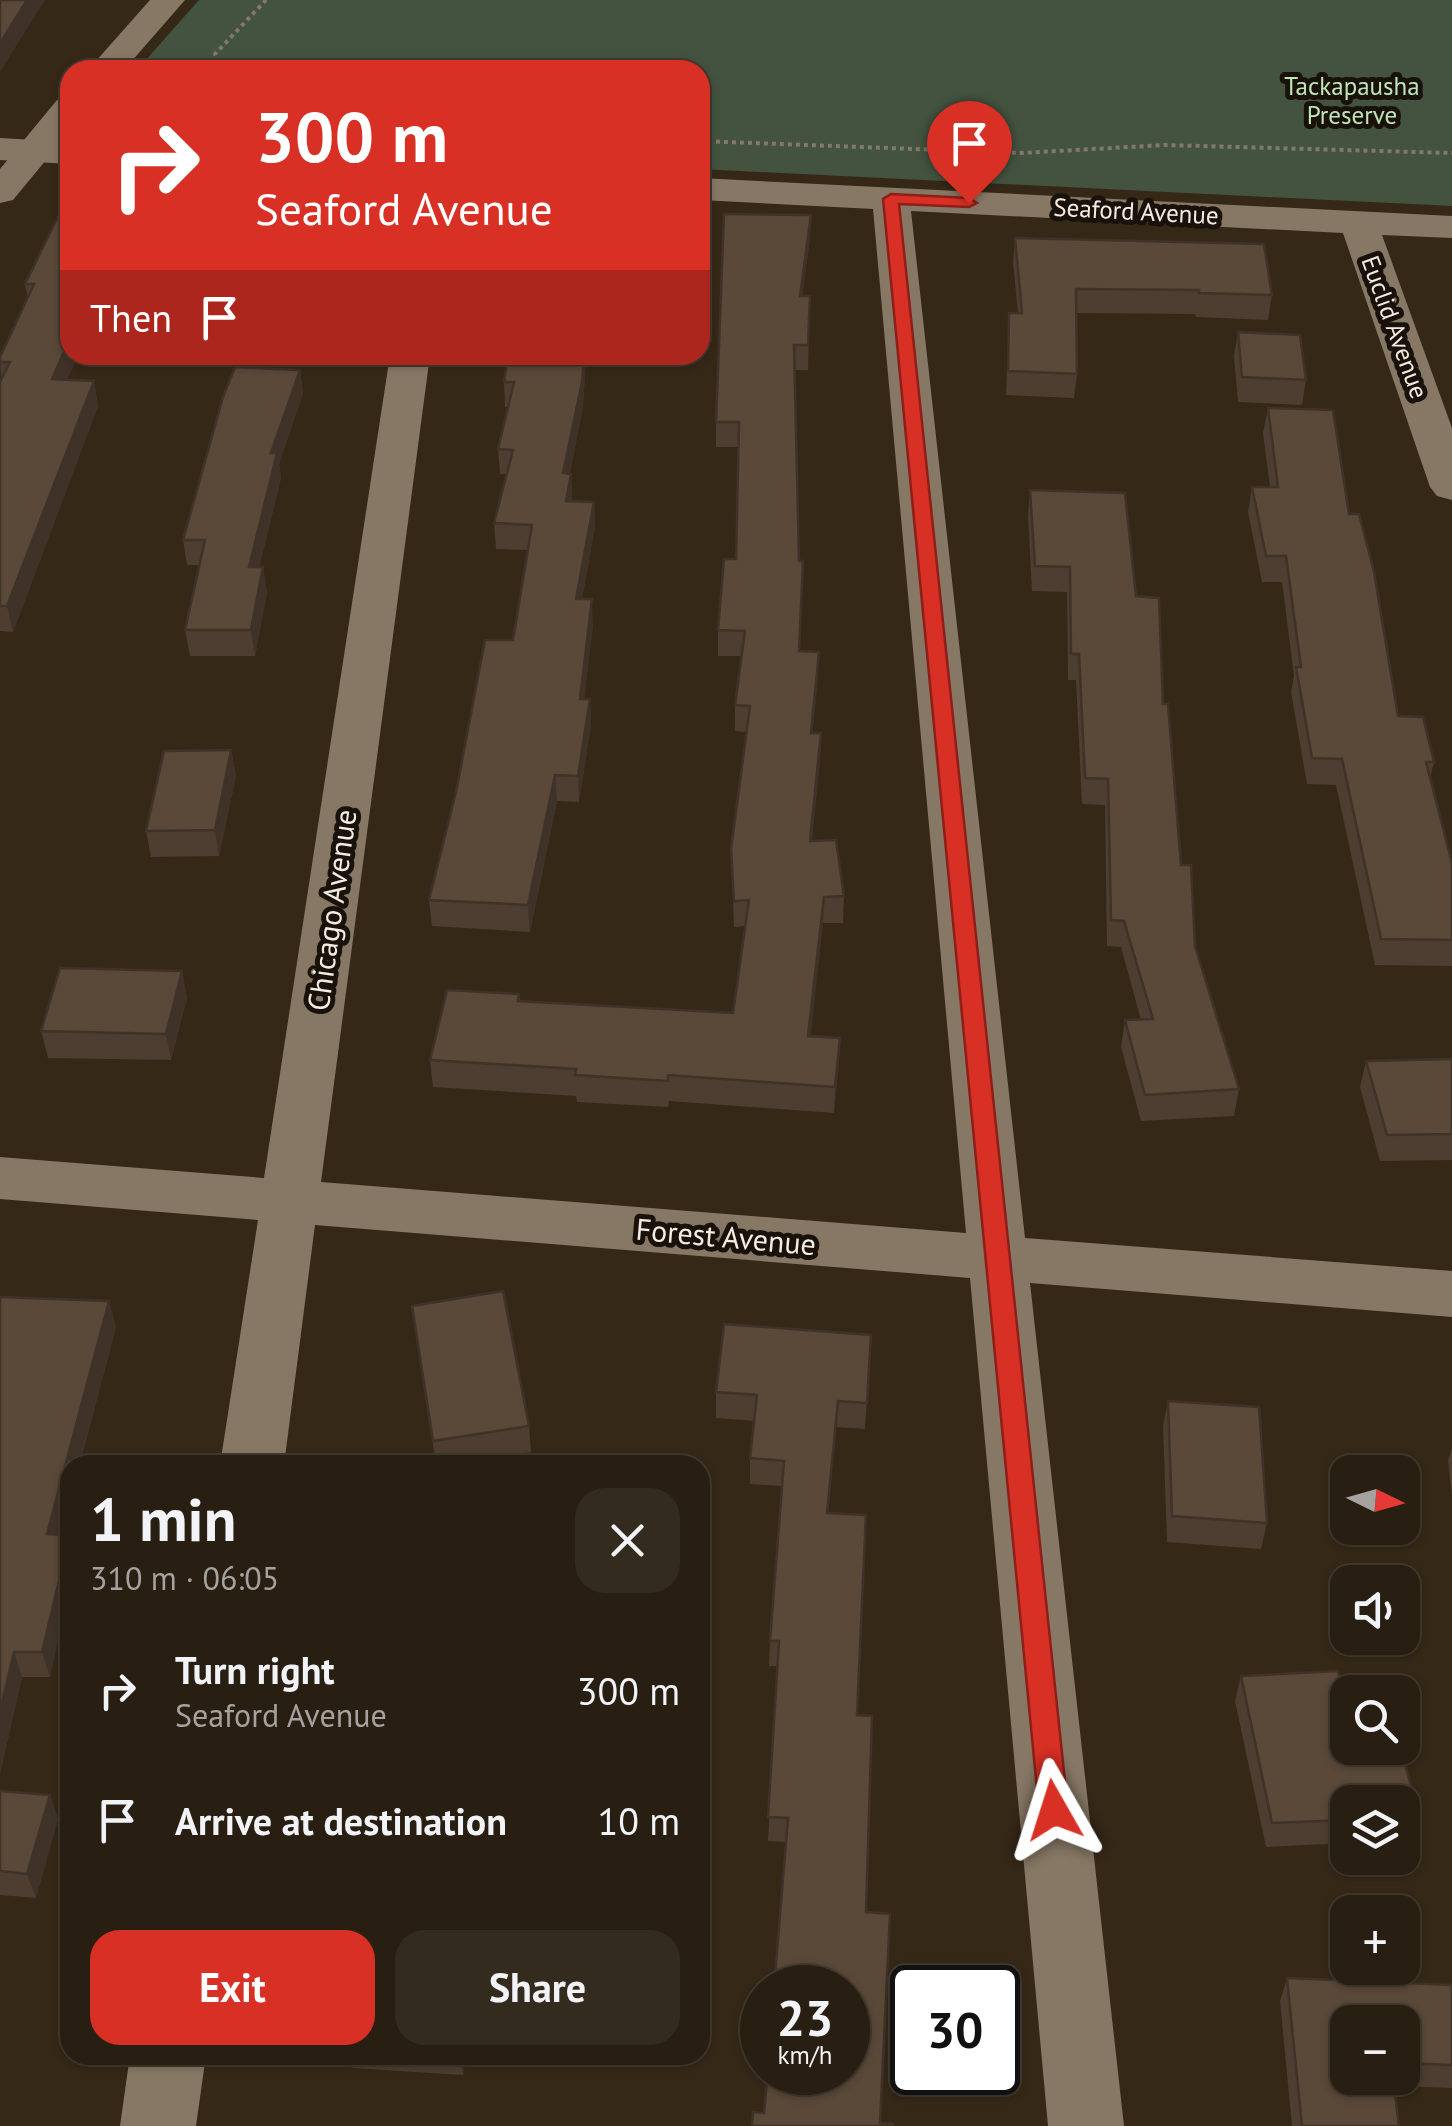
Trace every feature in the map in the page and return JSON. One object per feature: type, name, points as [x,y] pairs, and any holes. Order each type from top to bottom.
[{"type":"street","points":[[113,60],[168,0]]},
{"type":"street","points":[[0,192],[16,150],[60,116]]},
{"type":"street","points":[[16,150],[60,152]]},
{"type":"street","name":"Seaford Avenue","points":[[710,190],[1452,227]]},
{"type":"street","points":[[891,199],[1086,2126]]},
{"type":"street","name":"Euclid Avenue","points":[[1358,222],[1452,487]]},
{"type":"street","name":"Chicago Avenue","points":[[253,1455],[409,365]]},
{"type":"street","name":"Forest Avenue","points":[[0,1178],[1452,1294]]},
{"type":"street","points":[[158,2126],[167,2065]]},
{"type":"path","points":[[218,60],[215,54],[266,0]]},
{"type":"path","points":[[710,141],[1002,152],[1165,144],[1452,153]]},
{"type":"green space","name":"Tackapausha Preserve","points":[[199,0],[1452,0],[1452,206],[710,169],[710,60],[146,60]]},
{"type":"building","points":[[0,0],[27,0],[0,43]]},
{"type":"building","points":[[60,212],[60,361],[52,379],[94,381],[7,606],[0,606],[0,382],[10,362],[0,362],[0,357],[34,284],[25,284]]},
{"type":"building","points":[[724,214],[811,215],[800,296],[810,296],[808,345],[794,345],[799,561],[803,561],[799,651],[819,652],[811,733],[821,733],[810,841],[836,840],[844,896],[824,897],[808,1036],[840,1038],[835,1087],[668,1075],[668,1081],[575,1075],[576,1069],[430,1060],[447,990],[519,994],[518,1001],[733,1013],[749,900],[734,901],[731,849],[750,706],[735,705],[745,631],[718,630],[724,559],[736,559],[739,422],[716,422]]},
{"type":"building","points":[[1015,238],[1264,244],[1272,295],[1076,289],[1077,374],[1008,371],[1009,313],[1022,313]]},
{"type":"building","points":[[1238,332],[1300,335],[1306,380],[1242,377]]},
{"type":"building","points":[[507,365],[583,365],[563,473],[571,474],[566,501],[594,502],[576,599],[592,599],[580,699],[590,699],[578,776],[555,775],[528,905],[429,900],[456,792],[485,640],[513,640],[532,525],[494,523],[513,450],[498,449],[514,382],[504,382]]},
{"type":"building","points":[[235,367],[300,370],[271,453],[277,453],[249,567],[263,567],[251,630],[185,630],[205,540],[183,540]]},
{"type":"building","points":[[1268,408],[1333,410],[1349,514],[1359,514],[1374,572],[1398,716],[1423,717],[1434,762],[1426,762],[1452,863],[1452,940],[1381,939],[1342,759],[1312,758],[1296,667],[1301,667],[1286,556],[1266,556],[1252,487],[1278,487]]},
{"type":"building","points":[[1030,490],[1125,493],[1136,596],[1159,598],[1163,704],[1168,704],[1181,865],[1191,865],[1195,946],[1239,1089],[1145,1095],[1125,1020],[1153,1019],[1124,921],[1111,920],[1108,779],[1085,778],[1079,654],[1071,654],[1070,567],[1035,566]]},
{"type":"building","points":[[231,750],[215,830],[146,831],[164,751]]},
{"type":"building","points":[[60,968],[182,971],[166,1034],[41,1031]]},
{"type":"building","points":[[1452,1059],[1452,1134],[1387,1135],[1366,1061]]},
{"type":"building","points":[[503,1291],[529,1426],[433,1441],[412,1306]]},
{"type":"building","points":[[0,1297],[109,1301],[68,1455],[60,1455],[60,1485],[47,1534],[60,1535],[60,1577],[42,1652],[14,1652],[0,1711]]},
{"type":"building","points":[[724,1324],[871,1335],[867,1403],[838,1401],[827,1513],[866,1515],[857,1715],[872,1716],[866,1912],[890,1914],[880,2123],[893,2126],[752,2126],[753,2112],[764,2113],[766,2095],[870,2095],[870,1965],[776,1965],[788,1818],[768,1817],[779,1641],[770,1641],[784,1461],[750,1458],[757,1395],[716,1392]]},
{"type":"building","points":[[1168,1401],[1259,1407],[1267,1523],[1172,1516]]},
{"type":"building","points":[[1338,1671],[1339,1675],[1330,1675],[1330,1765],[1406,1765],[1411,1785],[1330,1785],[1330,1821],[1272,1823],[1241,1676]]},
{"type":"building","points":[[0,1791],[50,1795],[27,1874],[0,1871]]},
{"type":"building","points":[[1287,1978],[1330,1980],[1330,1985],[1452,1985],[1452,2065],[1420,2064],[1420,2005],[1330,2005],[1330,2095],[1395,2095],[1399,2126],[1302,2126]]},
{"type":"route","points":[[969,203],[891,199],[1054,1810]]}]
